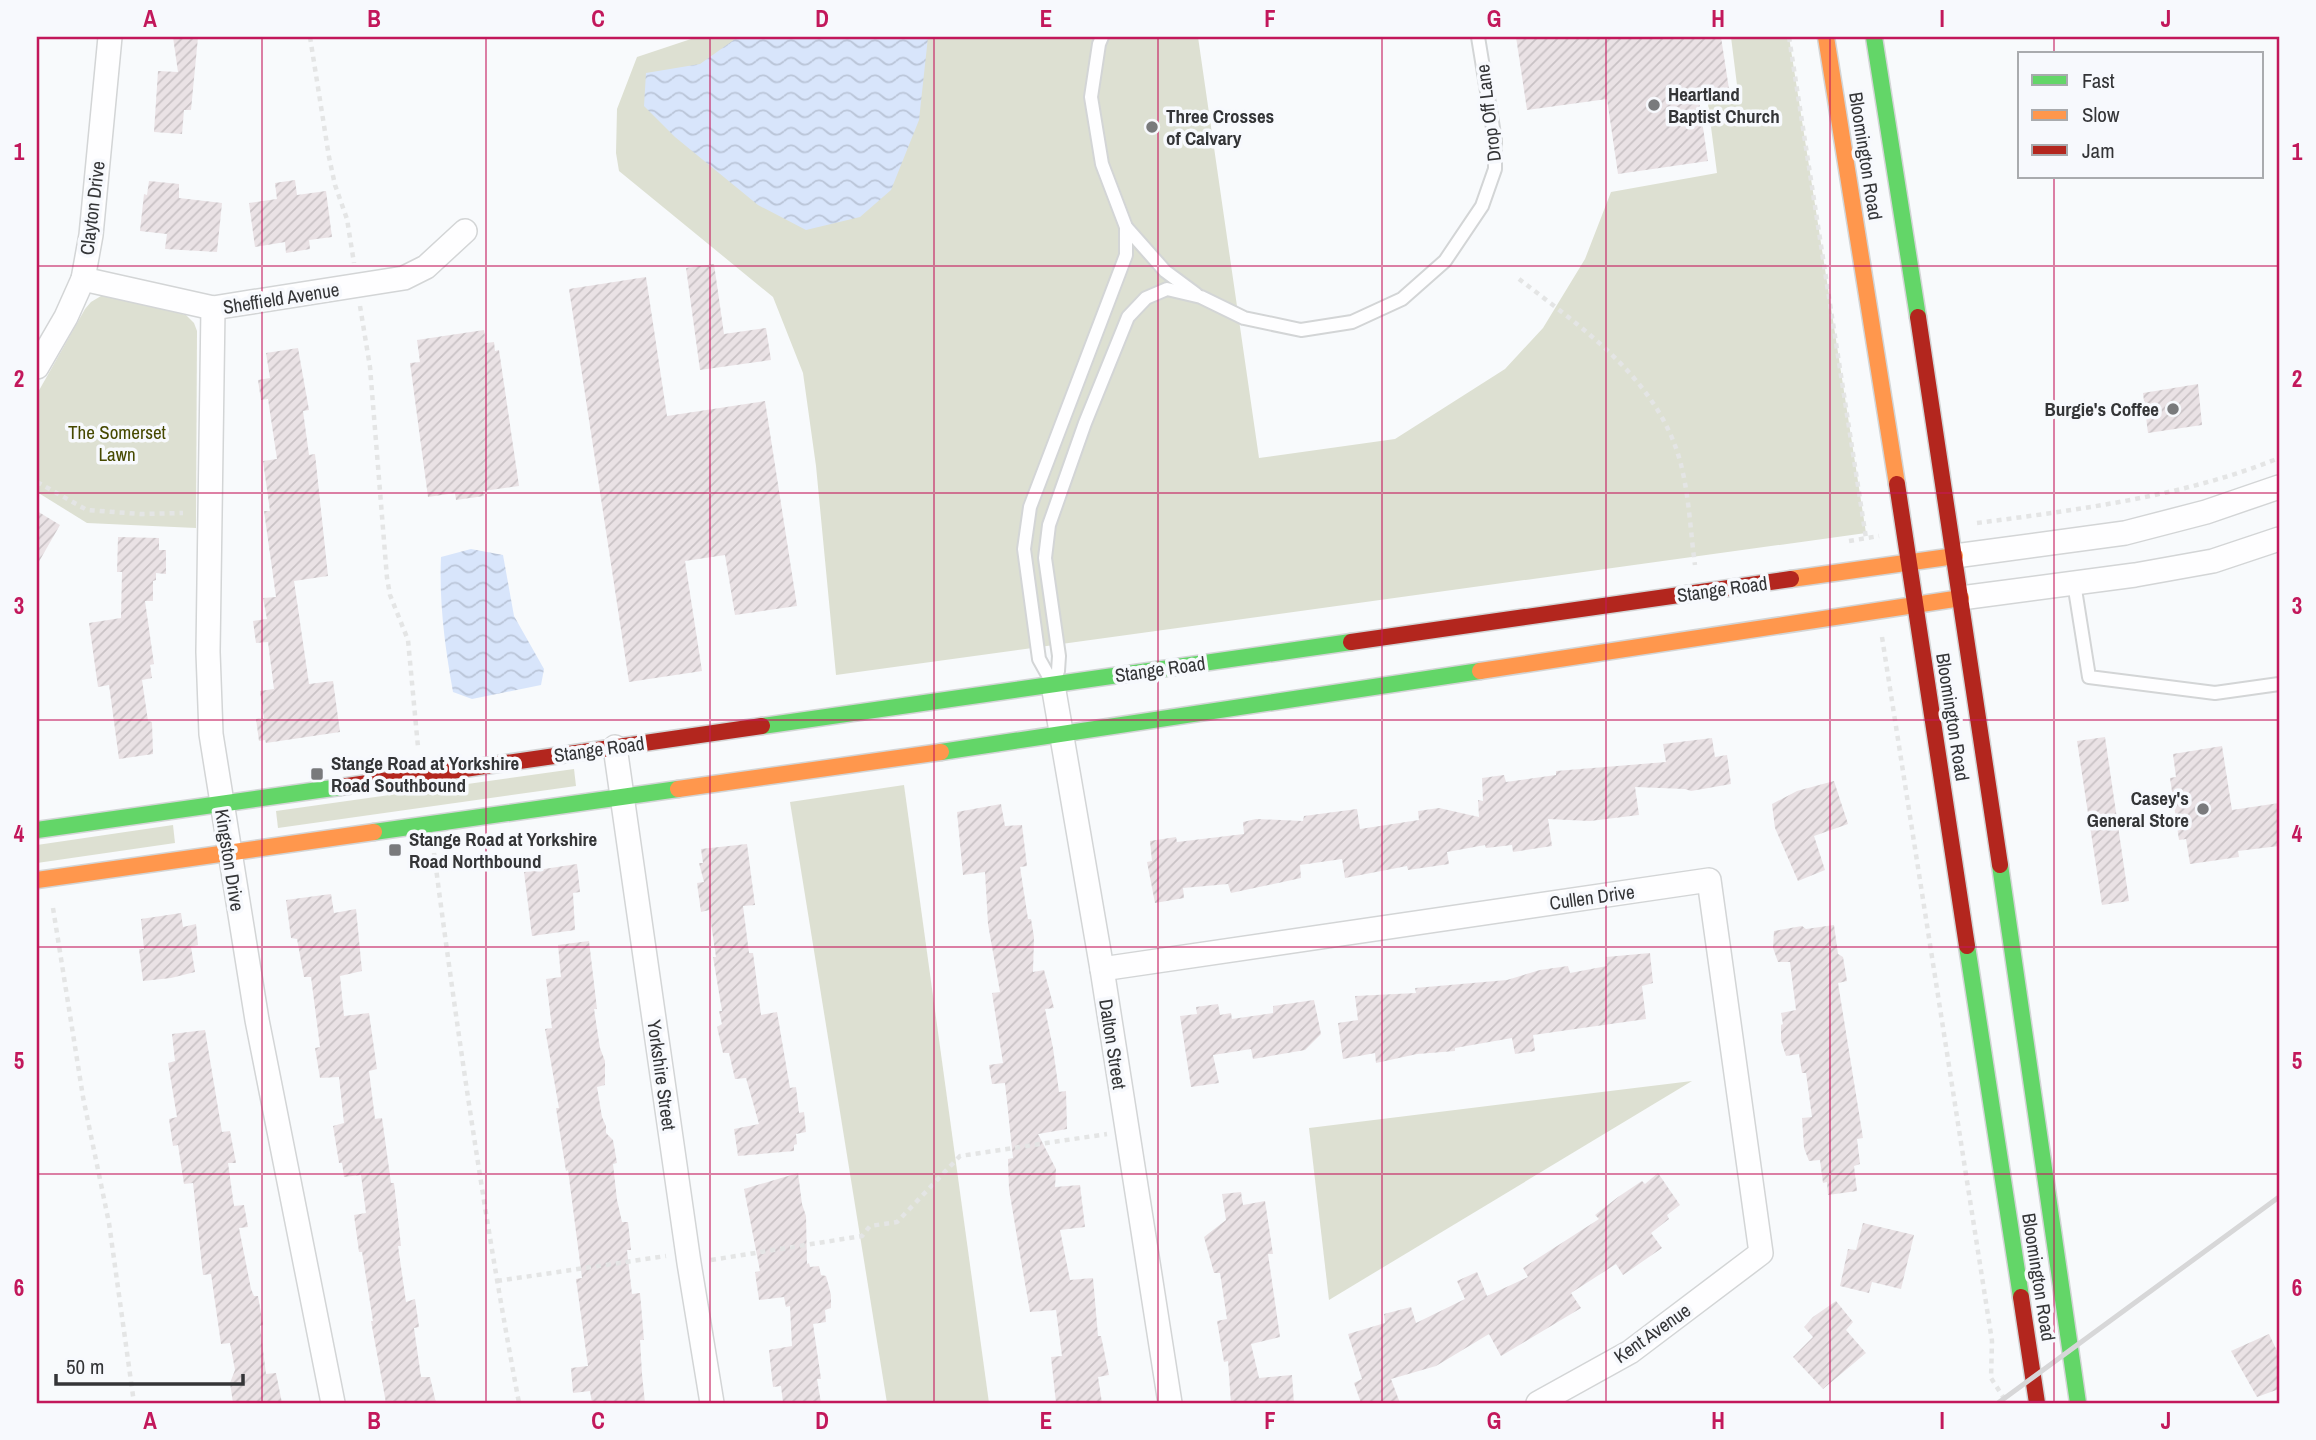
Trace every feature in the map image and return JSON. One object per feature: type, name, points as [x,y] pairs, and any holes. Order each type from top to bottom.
[{"type":"main road","name":"Bloomington Road","points":[[1826,37],[2037,1403]]},
{"type":"main road","name":"Bloomington Road","points":[[1874,37],[1955,556],[2078,1403]]},
{"type":"main road","name":"Stange Road","points":[[37,830],[1955,556]]},
{"type":"main road","points":[[37,880],[1060,735],[1961,598]]},
{"type":"street","name":"Clayton Drive","points":[[37,368],[66,317],[83,279],[91,235],[110,37]]},
{"type":"street","name":"Sheffield Avenue","points":[[83,279],[213,308],[404,278],[426,267],[465,231]]},
{"type":"street","name":"Kingston Drive","points":[[213,308],[208,694],[211,734],[257,1020],[333,1403]]},
{"type":"street","name":"Stange Road","points":[[1955,556],[2125,533],[2206,512],[2279,487]]},
{"type":"street","points":[[1961,598],[2213,561],[2279,539]]},
{"type":"street","name":"Dalton Street","points":[[1053,685],[1102,969],[1170,1403]]},
{"type":"street","name":"Yorkshire Street","points":[[615,747],[712,1403]]},
{"type":"street","name":"Cullen Drive","points":[[1102,969],[1709,880],[1761,1253]]},
{"type":"street","name":"Kent Avenue","points":[[1538,1403],[1630,1352],[1761,1253]]},
{"type":"lane","points":[[1102,37],[1091,97],[1102,164],[1126,227],[1165,271],[1201,297]]},
{"type":"lane","name":"Drop Off Lane","points":[[1201,297],[1244,318],[1301,330],[1352,323],[1402,299],[1446,261],[1482,206],[1495,170],[1495,140],[1478,37]]},
{"type":"lane","points":[[1053,685],[1039,659],[1024,550],[1030,508],[1126,256],[1126,227]]},
{"type":"lane","points":[[1053,685],[1059,656],[1045,558],[1049,525],[1086,423],[1128,317],[1146,298],[1167,289],[1201,297]]},
{"type":"lane","points":[[2074,583],[2089,677],[2215,693],[2279,684]]},
{"type":"path","points":[[310,37],[329,157],[335,186],[347,219],[370,367],[388,587],[408,640],[418,747]]},
{"type":"path","points":[[1790,37],[1871,568]]},
{"type":"path","points":[[1519,279],[1608,349],[1642,387],[1662,417],[1678,455],[1695,566]]},
{"type":"path","points":[[1980,523],[2170,492],[2235,474],[2279,457]]},
{"type":"path","points":[[37,482],[87,510],[183,513]]},
{"type":"path","points":[[1879,612],[1992,1341],[1991,1378],[2007,1403]]},
{"type":"path","points":[[434,853],[473,1139],[519,1403]]},
{"type":"path","points":[[53,908],[83,1097],[108,1223],[135,1403]]},
{"type":"path","points":[[497,1281],[862,1236],[870,1226],[897,1222],[960,1156],[1127,1130]]},
{"type":"green space","points":[[697,37],[1198,37],[1259,458],[1395,439],[1505,369],[1543,328],[1585,259],[1611,192],[1717,173],[1708,104],[1739,101],[1731,37],[1789,37],[1866,533],[836,675],[816,466],[803,373],[773,297],[619,171],[616,153],[617,109],[637,57]]},
{"type":"green space","name":"The Somerset Lawn","points":[[101,296],[186,315],[194,323],[197,331],[196,528],[87,523],[37,492],[37,394],[85,309]]},
{"type":"green space","points":[[574,769],[576,786],[278,828],[276,811]]},
{"type":"green space","points":[[904,785],[989,1403],[887,1403],[790,802]]},
{"type":"green space","points":[[173,825],[175,843],[37,863],[37,845]]},
{"type":"green space","points":[[1692,1081],[1329,1300],[1309,1128]]},
{"type":"water","points":[[738,37],[928,37],[919,120],[891,190],[860,217],[806,230],[758,205],[675,137],[644,106],[646,73],[700,64]]},
{"type":"water","points":[[471,549],[503,555],[514,616],[544,669],[541,685],[472,699],[453,692],[443,625],[441,557]]},
{"type":"building","points":[[173,37],[198,37],[191,110],[184,110],[182,134],[154,132],[158,71],[178,72]]},
{"type":"building","name":"Heartland Baptist Church","points":[[1516,37],[1721,37],[1729,89],[1698,94],[1708,161],[1618,174],[1607,99],[1527,110]]},
{"type":"building","points":[[295,180],[297,195],[326,191],[332,237],[309,240],[310,249],[286,253],[285,242],[255,247],[249,203],[277,199],[275,183]]},
{"type":"building","points":[[149,181],[179,184],[179,198],[222,203],[217,252],[165,249],[167,234],[140,231],[144,194],[147,195]]},
{"type":"building","points":[[714,264],[724,334],[766,328],[771,360],[700,370],[686,268]]},
{"type":"building","points":[[646,277],[667,416],[765,401],[797,606],[735,615],[725,555],[685,561],[702,671],[629,682],[569,289]]},
{"type":"building","points":[[484,330],[486,343],[494,342],[495,351],[499,350],[519,486],[483,491],[484,496],[456,500],[455,493],[428,497],[410,363],[420,362],[417,340]]},
{"type":"building","points":[[298,348],[309,410],[303,411],[309,455],[315,454],[328,576],[294,581],[309,684],[333,681],[340,732],[266,743],[265,740],[259,741],[256,719],[264,718],[260,691],[274,689],[268,642],[256,643],[253,621],[267,619],[263,598],[276,597],[264,511],[270,511],[263,461],[277,459],[268,399],[261,400],[258,380],[270,378],[266,353]]},
{"type":"building","name":"Burgie's Coffee","points":[[2198,384],[2202,425],[2148,433],[2143,393]]},
{"type":"building","points":[[37,511],[60,525],[37,565]]},
{"type":"building","points":[[118,537],[159,538],[159,550],[166,550],[166,574],[156,573],[156,580],[153,581],[153,601],[145,601],[154,664],[150,665],[152,678],[142,680],[148,721],[152,722],[153,754],[119,759],[109,685],[98,687],[89,623],[121,618],[122,572],[117,572]]},
{"type":"building","name":"Casey's General Store","points":[[2105,737],[2129,901],[2102,905],[2077,741]]},
{"type":"building","points":[[1712,738],[1715,757],[1727,755],[1731,784],[1691,791],[1635,787],[1639,815],[1590,821],[1548,819],[1552,846],[1513,852],[1512,845],[1486,848],[1485,845],[1447,852],[1449,864],[1408,870],[1407,866],[1345,878],[1342,859],[1300,865],[1301,878],[1231,893],[1228,884],[1183,888],[1184,898],[1155,903],[1147,862],[1152,861],[1150,841],[1176,837],[1177,842],[1244,834],[1243,822],[1256,819],[1303,821],[1304,816],[1357,809],[1360,829],[1419,820],[1418,811],[1439,808],[1479,817],[1478,800],[1483,801],[1482,778],[1504,775],[1506,782],[1556,775],[1556,771],[1666,762],[1663,744]]},
{"type":"building","name":"Casey's General Store","points":[[2222,746],[2232,810],[2279,803],[2279,846],[2238,851],[2239,857],[2190,864],[2186,839],[2179,840],[2170,778],[2176,777],[2173,754]]},
{"type":"building","points":[[1834,781],[1848,824],[1814,836],[1825,870],[1798,881],[1775,828],[1772,804],[1797,791]]},
{"type":"building","points":[[1001,804],[1005,826],[1022,825],[1027,866],[1020,867],[1028,919],[1031,919],[1034,937],[1033,972],[1044,970],[1054,1008],[1045,1009],[1059,1092],[1066,1091],[1067,1129],[1038,1134],[1056,1169],[1055,1187],[1080,1185],[1085,1227],[1060,1230],[1070,1280],[1093,1278],[1098,1336],[1101,1336],[1109,1375],[1098,1377],[1102,1403],[1056,1403],[1051,1357],[1062,1356],[1056,1310],[1030,1312],[1019,1249],[1009,1189],[1008,1159],[1013,1158],[1005,1083],[992,1084],[989,1065],[1003,1063],[992,993],[1000,992],[988,924],[985,872],[963,875],[957,812]]},
{"type":"building","points":[[747,844],[755,905],[743,906],[749,953],[753,953],[761,1015],[777,1012],[790,1088],[796,1087],[799,1113],[804,1112],[806,1132],[796,1134],[797,1144],[794,1145],[794,1151],[738,1156],[734,1129],[759,1124],[746,1078],[735,1079],[729,1053],[723,1053],[717,1027],[722,1024],[719,1011],[722,1011],[709,910],[701,912],[697,883],[704,882],[699,863],[703,863],[701,849]]},
{"type":"building","points":[[577,864],[580,892],[573,893],[575,930],[532,936],[524,872]]},
{"type":"building","points":[[331,894],[334,913],[356,909],[362,971],[340,976],[344,1016],[369,1013],[377,1069],[369,1071],[375,1119],[382,1118],[391,1183],[394,1183],[401,1246],[398,1246],[406,1302],[415,1299],[419,1327],[414,1328],[421,1377],[430,1377],[436,1403],[386,1403],[354,1215],[366,1213],[361,1175],[344,1177],[342,1163],[339,1163],[333,1126],[344,1123],[339,1077],[320,1078],[315,1048],[320,1047],[311,977],[304,977],[297,939],[291,938],[286,900]]},
{"type":"building","points":[[181,913],[183,927],[196,924],[198,945],[191,947],[195,972],[143,981],[139,949],[144,949],[141,919]]},
{"type":"building","points":[[1834,925],[1838,954],[1843,957],[1847,981],[1838,983],[1863,1138],[1857,1139],[1860,1164],[1854,1166],[1857,1191],[1828,1195],[1827,1182],[1823,1183],[1820,1160],[1809,1161],[1804,1148],[1802,1118],[1812,1117],[1806,1073],[1802,1073],[1799,1054],[1786,1056],[1781,1041],[1781,1013],[1796,1010],[1790,962],[1778,962],[1773,948],[1774,931],[1802,926],[1806,929]]},
{"type":"building","points":[[589,941],[597,1009],[594,1009],[600,1048],[605,1061],[605,1085],[597,1087],[606,1133],[613,1140],[617,1163],[613,1164],[622,1222],[628,1222],[631,1250],[627,1250],[632,1294],[640,1293],[644,1340],[640,1340],[645,1403],[592,1403],[590,1391],[573,1393],[571,1368],[588,1366],[576,1279],[582,1278],[568,1170],[566,1171],[556,1108],[559,1108],[545,1029],[552,1028],[546,979],[561,977],[558,945]]},
{"type":"building","points":[[1650,953],[1653,983],[1642,986],[1646,1019],[1533,1035],[1535,1051],[1515,1054],[1512,1038],[1455,1048],[1455,1051],[1417,1054],[1376,1063],[1375,1053],[1343,1059],[1338,1023],[1358,1020],[1355,996],[1416,993],[1415,988],[1507,980],[1540,970],[1568,966],[1570,973],[1607,966],[1606,957]]},
{"type":"building","points":[[1314,1000],[1321,1034],[1305,1050],[1253,1059],[1251,1049],[1213,1055],[1219,1083],[1191,1087],[1180,1016],[1197,1014],[1196,1007],[1218,1004],[1220,1015],[1231,1013],[1232,1019],[1273,1013],[1273,1006]]},
{"type":"building","points":[[205,1030],[222,1132],[230,1131],[236,1163],[228,1163],[234,1206],[244,1205],[248,1227],[239,1228],[251,1289],[254,1296],[258,1296],[266,1374],[276,1373],[282,1403],[233,1403],[230,1383],[235,1370],[230,1343],[221,1344],[211,1274],[203,1275],[193,1183],[184,1184],[178,1145],[173,1146],[169,1119],[177,1117],[168,1063],[175,1061],[172,1034]]},
{"type":"building","points":[[798,1173],[806,1216],[807,1264],[809,1263],[810,1267],[819,1266],[821,1275],[826,1276],[831,1295],[831,1308],[825,1310],[826,1322],[813,1324],[821,1379],[817,1379],[821,1403],[783,1403],[781,1386],[773,1387],[769,1350],[792,1346],[790,1306],[786,1307],[784,1297],[759,1300],[755,1272],[760,1271],[744,1189]]},
{"type":"building","points":[[1658,1173],[1680,1205],[1667,1215],[1669,1219],[1651,1233],[1662,1248],[1623,1275],[1616,1264],[1571,1293],[1581,1308],[1501,1356],[1489,1334],[1436,1366],[1391,1379],[1400,1403],[1361,1403],[1354,1383],[1362,1379],[1348,1334],[1385,1323],[1384,1314],[1411,1307],[1416,1323],[1465,1299],[1457,1281],[1477,1272],[1487,1296],[1528,1277],[1523,1268],[1599,1219],[1595,1215],[1618,1197],[1642,1181],[1645,1184]]},
{"type":"building","points":[[1241,1192],[1243,1205],[1265,1201],[1273,1254],[1268,1254],[1280,1337],[1251,1344],[1259,1378],[1292,1375],[1294,1403],[1231,1403],[1228,1361],[1224,1362],[1217,1321],[1227,1319],[1220,1273],[1214,1273],[1204,1237],[1226,1220],[1222,1194]]},
{"type":"building","points":[[1863,1223],[1914,1235],[1901,1289],[1872,1282],[1869,1293],[1840,1286],[1848,1249],[1856,1250]]},
{"type":"building","points":[[1836,1301],[1853,1322],[1846,1330],[1866,1353],[1823,1389],[1793,1357],[1813,1337],[1804,1327]]},
{"type":"building","points":[[2269,1334],[2279,1355],[2279,1389],[2257,1397],[2231,1351]]},
{"type":"railway","points":[[1998,1403],[2279,1197]]},
{"type":"traffic: fast","points":[[1874,37],[1918,317]]},
{"type":"traffic: fast","points":[[762,726],[1351,642]]},
{"type":"traffic: fast","points":[[941,752],[1480,671]]},
{"type":"traffic: fast","points":[[37,830],[340,787]]},
{"type":"traffic: fast","points":[[374,832],[678,789]]},
{"type":"traffic: fast","points":[[2000,865],[2078,1403]]},
{"type":"traffic: fast","points":[[1967,946],[2021,1297]]},
{"type":"traffic: slow","points":[[1826,37],[1897,484]]},
{"type":"traffic: slow","points":[[1791,579],[1955,556]]},
{"type":"traffic: slow","points":[[1480,671],[1961,598]]},
{"type":"traffic: slow","points":[[678,789],[941,752]]},
{"type":"traffic: slow","points":[[37,880],[374,832]]},
{"type":"traffic: jam","points":[[1918,317],[2000,865]]},
{"type":"traffic: jam","points":[[1897,484],[1967,946]]},
{"type":"traffic: jam","points":[[1351,642],[1791,579]]},
{"type":"traffic: jam","points":[[340,787],[762,726]]},
{"type":"traffic: jam","points":[[2021,1297],[2037,1403]]},
{"type":"place","name":"Heartland Baptist Church","points":[[1654,105]]},
{"type":"place","name":"Three Crosses of Calvary","points":[[1152,127]]},
{"type":"place","name":"Burgie's Coffee","points":[[2173,409]]},
{"type":"place","name":"Stange Road at Yorkshire Road Southbound","points":[[317,774]]},
{"type":"place","name":"Casey's General Store","points":[[2203,809]]},
{"type":"place","name":"Stange Road at Yorkshire Road Northbound","points":[[395,850]]}]
